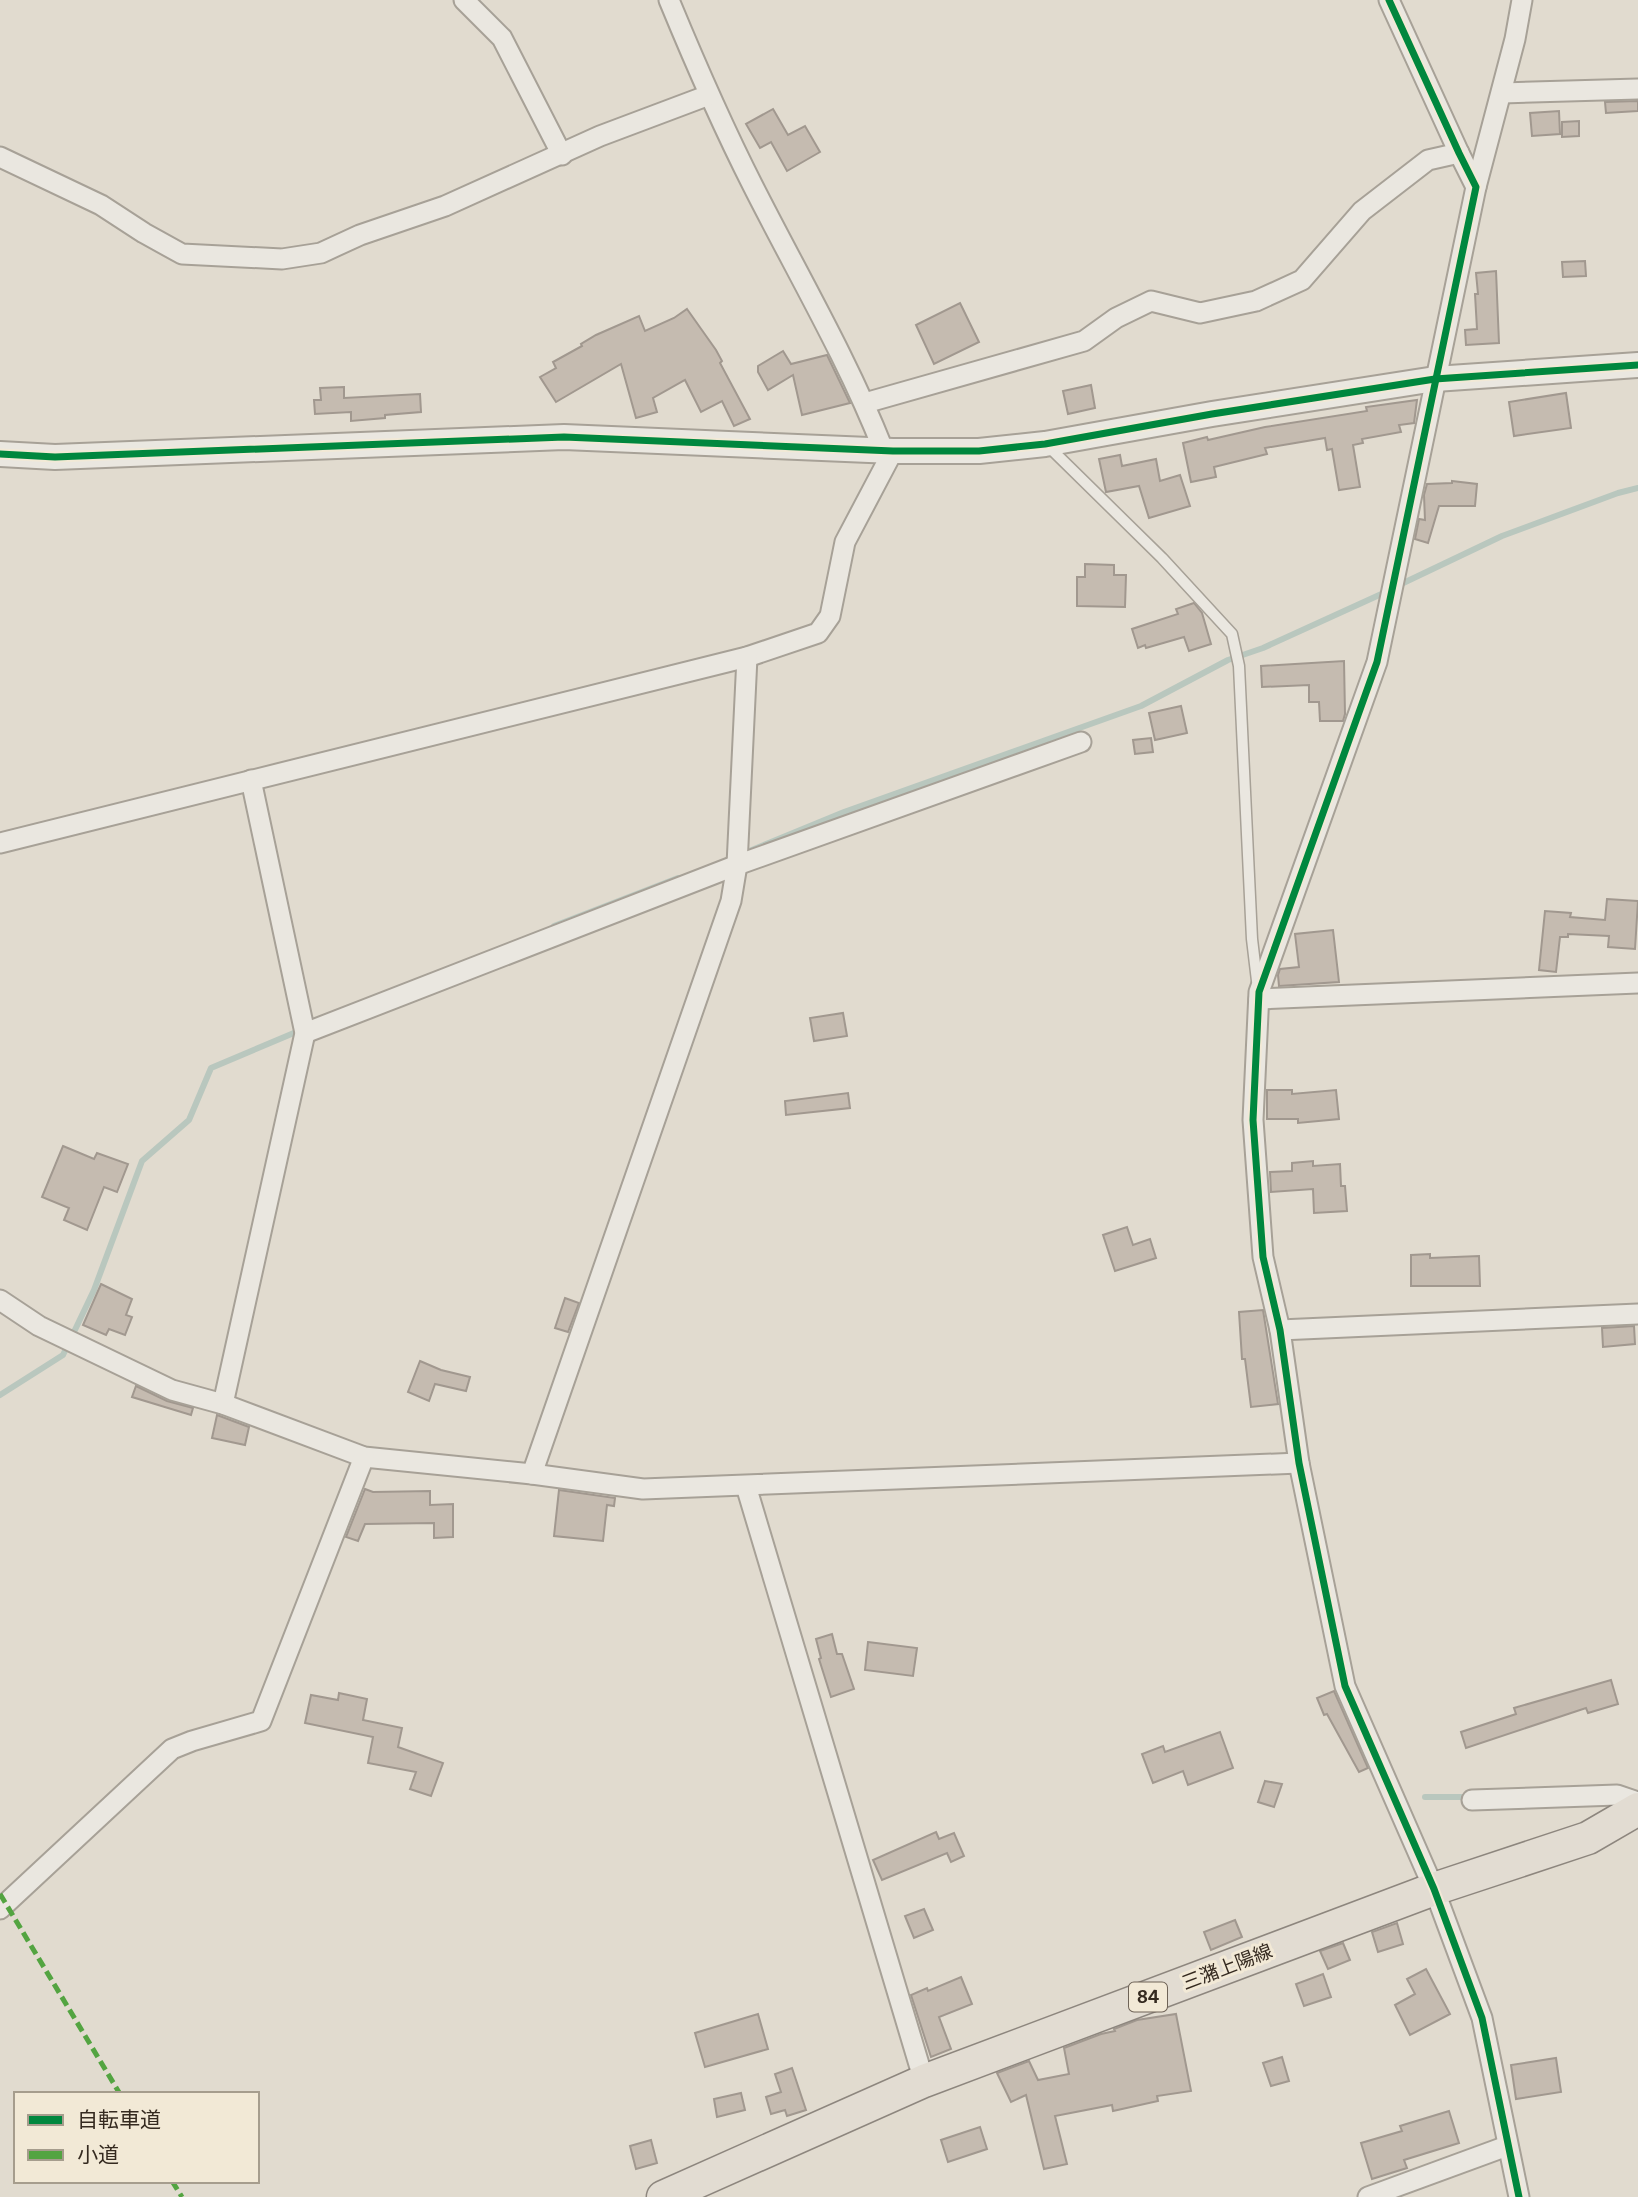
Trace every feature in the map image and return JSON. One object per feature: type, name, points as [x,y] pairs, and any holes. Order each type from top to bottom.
[{"type":"main road","name":"三潴上陽線","points":[[680,2193],[924,2081],[1434,1889],[1588,1838],[1638,1809]]},
{"type":"street","points":[[464,0],[502,38],[562,155]]},
{"type":"street","points":[[669,0],[709,95],[751,183],[888,450]]},
{"type":"street","points":[[1389,0],[1476,187]]},
{"type":"street","points":[[1519,2197],[1482,2018],[1434,1889],[1345,1686],[1299,1463],[1280,1330],[1263,1257],[1253,1120],[1259,995],[1377,662],[1476,187],[1502,93],[1522,0]]},
{"type":"street","points":[[1502,93],[1638,89]]},
{"type":"street","points":[[0,158],[101,205],[182,254],[282,259],[321,253],[360,235],[445,206],[600,136],[709,95]]},
{"type":"street","points":[[865,403],[1084,341],[1116,318],[1151,301],[1200,313],[1255,301],[1302,280],[1362,211],[1428,160],[1459,153]]},
{"type":"street","points":[[0,454],[55,457],[564,437],[979,451],[1045,443],[1435,379],[1638,365]]},
{"type":"street","points":[[0,843],[747,657],[818,634],[830,616],[845,542],[888,450]]},
{"type":"street","points":[[532,1474],[731,901],[737,865],[747,657]]},
{"type":"street","points":[[305,1033],[737,865],[1081,741]]},
{"type":"street","points":[[223,1404],[305,1033],[251,780]]},
{"type":"street","points":[[1259,995],[1638,983]]},
{"type":"street","points":[[0,1300],[39,1326],[172,1390],[223,1404],[364,1457],[532,1474],[643,1489],[1299,1463]]},
{"type":"street","points":[[1280,1330],[1638,1314]]},
{"type":"street","points":[[0,1909],[172,1749],[261,1721],[364,1457]]},
{"type":"street","points":[[746,1486],[924,2081]]},
{"type":"street","points":[[1472,1800],[1617,1795],[1638,1802]]},
{"type":"street","points":[[1368,2197],[1507,2146]]},
{"type":"lane","points":[[1045,443],[1162,558],[1232,634],[1239,666],[1252,939],[1259,995]]},
{"type":"building","points":[[1638,101],[1638,111],[1606,113],[1605,102]]},
{"type":"building","points":[[773,109],[788,135],[805,126],[820,152],[787,171],[771,142],[760,148],[746,124]]},
{"type":"building","points":[[1559,111],[1560,134],[1532,136],[1530,113]]},
{"type":"building","points":[[1579,121],[1579,136],[1562,137],[1562,122]]},
{"type":"building","points":[[1585,261],[1586,276],[1563,277],[1562,262]]},
{"type":"building","points":[[1496,271],[1499,343],[1466,345],[1465,330],[1477,329],[1476,273]]},
{"type":"building","points":[[960,303],[979,342],[934,364],[916,325]]},
{"type":"building","points":[[687,309],[716,350],[722,361],[720,363],[750,419],[734,426],[722,401],[701,412],[685,380],[653,398],[657,412],[636,418],[621,364],[556,402],[540,377],[556,368],[553,362],[596,335],[639,316],[645,331]]},
{"type":"building","points":[[783,351],[791,364],[827,355],[850,403],[802,415],[793,375],[768,390],[758,372],[758,366]]},
{"type":"building","points":[[1091,385],[1095,408],[1068,414],[1063,391]]},
{"type":"building","points":[[344,387],[344,398],[420,394],[421,412],[351,421],[351,412],[315,414],[314,400],[321,400],[320,388]]},
{"type":"building","points":[[1566,393],[1571,428],[1514,436],[1509,402]]},
{"type":"building","points":[[1417,400],[1414,423],[1399,425],[1401,432],[1362,439],[1363,443],[1353,445],[1360,487],[1339,490],[1332,449],[1327,450],[1325,438],[1265,448],[1267,454],[1214,467],[1216,477],[1191,482],[1183,443],[1367,411],[1366,407]]},
{"type":"building","points":[[1120,455],[1122,466],[1156,459],[1160,481],[1180,475],[1190,506],[1149,518],[1139,486],[1106,492],[1099,459]]},
{"type":"building","points":[[1452,481],[1477,484],[1475,506],[1439,506],[1428,543],[1415,539],[1419,519],[1425,520],[1424,495],[1427,484]]},
{"type":"building","points":[[1085,564],[1114,565],[1114,575],[1126,575],[1125,607],[1077,606],[1077,577],[1085,577]]},
{"type":"building","points":[[1194,603],[1202,613],[1211,644],[1189,651],[1184,637],[1138,648],[1132,629],[1178,614],[1176,609]]},
{"type":"building","points":[[1344,661],[1343,721],[1320,721],[1319,702],[1309,702],[1309,685],[1262,687],[1261,666]]},
{"type":"building","points":[[1181,706],[1187,733],[1155,740],[1149,713]]},
{"type":"building","points":[[1151,738],[1153,752],[1135,754],[1133,740]]},
{"type":"building","points":[[1607,899],[1638,901],[1635,949],[1608,947],[1609,936],[1568,934],[1568,937],[1560,937],[1556,972],[1539,970],[1545,911],[1571,913],[1570,917],[1605,920]]},
{"type":"building","points":[[1333,930],[1339,982],[1279,986],[1280,969],[1299,967],[1295,934]]},
{"type":"building","points":[[843,1013],[847,1036],[814,1041],[810,1018]]},
{"type":"building","points":[[1267,1090],[1292,1090],[1292,1094],[1336,1090],[1339,1119],[1298,1123],[1298,1119],[1267,1119]]},
{"type":"building","points":[[848,1093],[850,1108],[786,1115],[785,1101]]},
{"type":"building","points":[[63,1146],[94,1159],[97,1153],[128,1164],[117,1192],[104,1187],[87,1230],[64,1220],[69,1208],[42,1197]]},
{"type":"building","points":[[1313,1161],[1313,1166],[1340,1164],[1341,1186],[1345,1186],[1347,1211],[1314,1213],[1313,1189],[1271,1192],[1270,1172],[1292,1171],[1292,1163]]},
{"type":"building","points":[[1127,1227],[1133,1245],[1150,1239],[1156,1258],[1115,1271],[1103,1235]]},
{"type":"building","points":[[1430,1254],[1430,1258],[1479,1256],[1480,1286],[1411,1286],[1411,1255]]},
{"type":"building","points":[[101,1284],[132,1299],[126,1315],[132,1317],[125,1335],[109,1329],[106,1335],[83,1325]]},
{"type":"building","points":[[565,1298],[579,1303],[568,1332],[555,1328]]},
{"type":"building","points":[[1263,1310],[1278,1404],[1251,1407],[1245,1359],[1242,1359],[1239,1312]]},
{"type":"building","points":[[1634,1326],[1635,1344],[1603,1347],[1602,1328]]},
{"type":"building","points":[[420,1361],[441,1370],[470,1377],[466,1391],[435,1384],[429,1401],[408,1392]]},
{"type":"building","points":[[136,1386],[167,1401],[193,1408],[191,1415],[132,1397]]},
{"type":"building","points":[[217,1415],[249,1427],[245,1445],[212,1438]]},
{"type":"building","points":[[365,1489],[373,1492],[430,1491],[430,1505],[453,1504],[453,1537],[434,1538],[434,1523],[365,1524],[358,1541],[346,1537]]},
{"type":"building","points":[[559,1490],[615,1498],[614,1506],[607,1505],[603,1541],[554,1536]]},
{"type":"building","points":[[832,1634],[837,1654],[842,1654],[854,1689],[831,1697],[819,1659],[821,1658],[816,1639]]},
{"type":"building","points":[[868,1642],[917,1648],[913,1676],[865,1670]]},
{"type":"building","points":[[1611,1680],[1618,1704],[1588,1713],[1586,1708],[1466,1748],[1461,1732],[1516,1714],[1514,1708]]},
{"type":"building","points":[[1334,1691],[1368,1768],[1359,1772],[1327,1714],[1324,1715],[1317,1698]]},
{"type":"building","points":[[339,1693],[367,1699],[363,1720],[402,1728],[398,1747],[443,1763],[431,1796],[410,1789],[416,1772],[368,1763],[373,1737],[305,1723],[311,1695],[338,1700]]},
{"type":"building","points":[[1220,1732],[1233,1768],[1188,1785],[1183,1771],[1153,1783],[1142,1754],[1163,1746],[1165,1752]]},
{"type":"building","points":[[1265,1781],[1282,1784],[1274,1807],[1258,1802]]},
{"type":"building","points":[[936,1832],[939,1839],[954,1833],[964,1856],[951,1862],[947,1853],[882,1880],[873,1860]]},
{"type":"building","points":[[924,1909],[933,1930],[914,1938],[905,1916]]},
{"type":"building","points":[[1235,1920],[1242,1937],[1211,1950],[1204,1932]]},
{"type":"building","points":[[1397,1923],[1403,1944],[1378,1952],[1372,1932]]},
{"type":"building","points":[[1343,1943],[1350,1960],[1328,1969],[1320,1951]]},
{"type":"building","points":[[1426,1969],[1450,2014],[1410,2035],[1395,2005],[1415,1994],[1407,1979]]},
{"type":"building","points":[[1323,1974],[1331,1997],[1304,2006],[1296,1984]]},
{"type":"building","points":[[961,1977],[972,2004],[939,2017],[951,2049],[931,2057],[911,1995]]},
{"type":"building","points":[[758,2014],[768,2049],[705,2067],[695,2033]]},
{"type":"building","points":[[1176,2014],[1191,2091],[1157,2096],[1158,2101],[1113,2111],[1112,2105],[1055,2116],[1067,2164],[1044,2169],[1026,2095],[1011,2102],[997,2073],[1029,2061],[1038,2080],[1069,2074],[1064,2048],[1115,2031],[1114,2029],[1137,2020]]},
{"type":"building","points":[[1282,2057],[1289,2081],[1271,2086],[1263,2063]]},
{"type":"building","points":[[1556,2058],[1561,2092],[1516,2099],[1511,2065]]},
{"type":"building","points":[[792,2068],[806,2110],[787,2116],[785,2110],[771,2114],[766,2097],[781,2092],[775,2074]]},
{"type":"building","points":[[741,2093],[745,2110],[717,2117],[714,2099]]},
{"type":"building","points":[[1449,2111],[1459,2143],[1404,2160],[1407,2168],[1372,2179],[1361,2143],[1402,2131],[1400,2126]]},
{"type":"building","points":[[980,2127],[987,2149],[948,2162],[941,2140]]},
{"type":"building","points":[[651,2140],[657,2163],[636,2169],[630,2146]]},
{"type":"waterway","points":[[1397,586],[1502,536],[1638,488]]},
{"type":"waterway","points":[[747,852],[844,812],[1141,706],[1228,660],[1263,648],[1388,591]]},
{"type":"waterway","points":[[554,926],[678,878]]},
{"type":"waterway","points":[[0,1395],[63,1355],[94,1290],[142,1161],[189,1120],[211,1068],[301,1030]]},
{"type":"waterway","points":[[1425,1797],[1468,1797]]},
{"type":"marked path","points":[[0,1894],[119,2092]]},
{"type":"marked path","points":[[173,2183],[182,2197]]},
{"type":"cycle path","points":[[1389,0],[1476,187],[1377,662],[1259,992],[1253,1120],[1263,1257],[1280,1330],[1299,1463],[1345,1686],[1434,1889],[1482,2018],[1519,2197]]},
{"type":"cycle path","points":[[0,454],[55,457],[564,437],[893,451],[979,451],[1045,444],[1212,414],[1435,379],[1638,365]]}]
